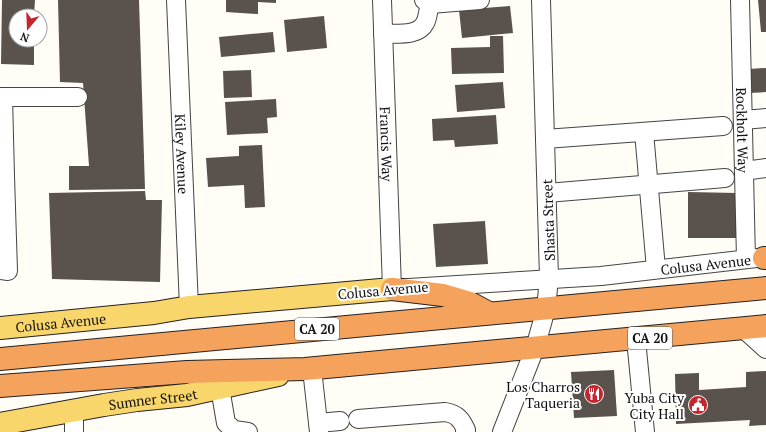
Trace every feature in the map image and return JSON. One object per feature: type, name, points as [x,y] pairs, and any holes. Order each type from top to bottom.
[{"type":"highway","name":"Colusa Avenue","points":[[0,359],[766,288]]},
{"type":"highway","points":[[392,289],[443,295],[470,304],[490,313]]},
{"type":"highway","name":"CA 20","points":[[0,386],[187,372],[308,369],[766,326]]},
{"type":"main road","name":"Colusa Avenue","points":[[0,328],[154,313],[189,307],[392,289]]},
{"type":"main road","name":"Sumner Street","points":[[0,424],[74,422],[104,405],[186,395],[308,369]]},
{"type":"street","name":"Kiley Avenue","points":[[176,0],[189,307]]},
{"type":"street","name":"Francis Way","points":[[382,0],[392,289]]},
{"type":"street","points":[[383,34],[415,32],[422,27],[426,22],[427,2],[480,0]]},
{"type":"street","name":"Shasta Street","points":[[502,432],[534,348],[546,309],[549,278],[541,0]]},
{"type":"street","name":"Rockholt Way","points":[[740,0],[744,171],[761,258]]},
{"type":"street","points":[[0,270],[8,271],[2,176],[2,97],[78,97]]},
{"type":"street","points":[[743,120],[766,118]]},
{"type":"street","points":[[545,139],[723,126]]},
{"type":"street","points":[[644,132],[656,269]]},
{"type":"street","points":[[744,171],[766,168]]},
{"type":"street","points":[[547,192],[725,178]]},
{"type":"street","name":"Colusa Avenue","points":[[392,289],[549,278],[601,276],[761,258]]},
{"type":"street","points":[[744,329],[766,349]]},
{"type":"street","points":[[636,339],[644,432]]},
{"type":"street","points":[[308,369],[318,427],[340,421]]},
{"type":"street","points":[[220,388],[226,423],[234,430],[248,432]]},
{"type":"street","points":[[358,419],[445,412],[453,413],[461,419],[466,430],[465,432]]},
{"type":"building","points":[[2,0],[35,0],[34,8],[8,8],[8,48],[34,48],[34,65],[1,64]]},
{"type":"building","points":[[58,0],[139,0],[145,189],[69,190],[69,166],[89,166],[83,83],[60,82]]},
{"type":"building","points":[[226,0],[276,0],[276,3],[258,2],[258,14],[226,12]]},
{"type":"building","points":[[758,0],[766,0],[766,32],[761,32]]},
{"type":"building","points":[[510,6],[513,33],[462,38],[459,10]]},
{"type":"building","points":[[324,16],[327,48],[287,52],[284,20]]},
{"type":"building","points":[[273,32],[275,52],[221,57],[219,37]]},
{"type":"building","points":[[490,36],[503,36],[504,73],[452,74],[451,48],[490,47]]},
{"type":"building","points":[[766,68],[766,92],[750,93],[748,69]]},
{"type":"building","points":[[251,70],[252,97],[224,98],[223,71]]},
{"type":"building","points":[[503,82],[505,108],[457,112],[455,85]]},
{"type":"building","points":[[276,99],[277,117],[267,118],[268,133],[227,135],[225,102]]},
{"type":"building","points":[[496,115],[498,144],[455,147],[454,140],[433,141],[432,119]]},
{"type":"building","points":[[262,145],[265,207],[245,208],[244,185],[208,187],[206,158],[239,156],[239,146]]},
{"type":"building","points":[[145,191],[146,200],[162,200],[160,282],[52,279],[49,193]]},
{"type":"building","points":[[688,192],[737,193],[737,238],[688,238]]},
{"type":"building","points":[[485,221],[488,264],[436,267],[433,224]]},
{"type":"building","name":"Los Charros Taqueria","points":[[614,370],[617,416],[574,418],[571,372]]},
{"type":"building","points":[[766,371],[766,425],[749,426],[750,420],[676,424],[675,374],[699,373],[699,390],[746,387],[746,372]]},
{"type":"place","name":"Los Charros Taqueria","points":[[594,394]]},
{"type":"place","name":"Yuba City City Hall","points":[[698,405]]}]
